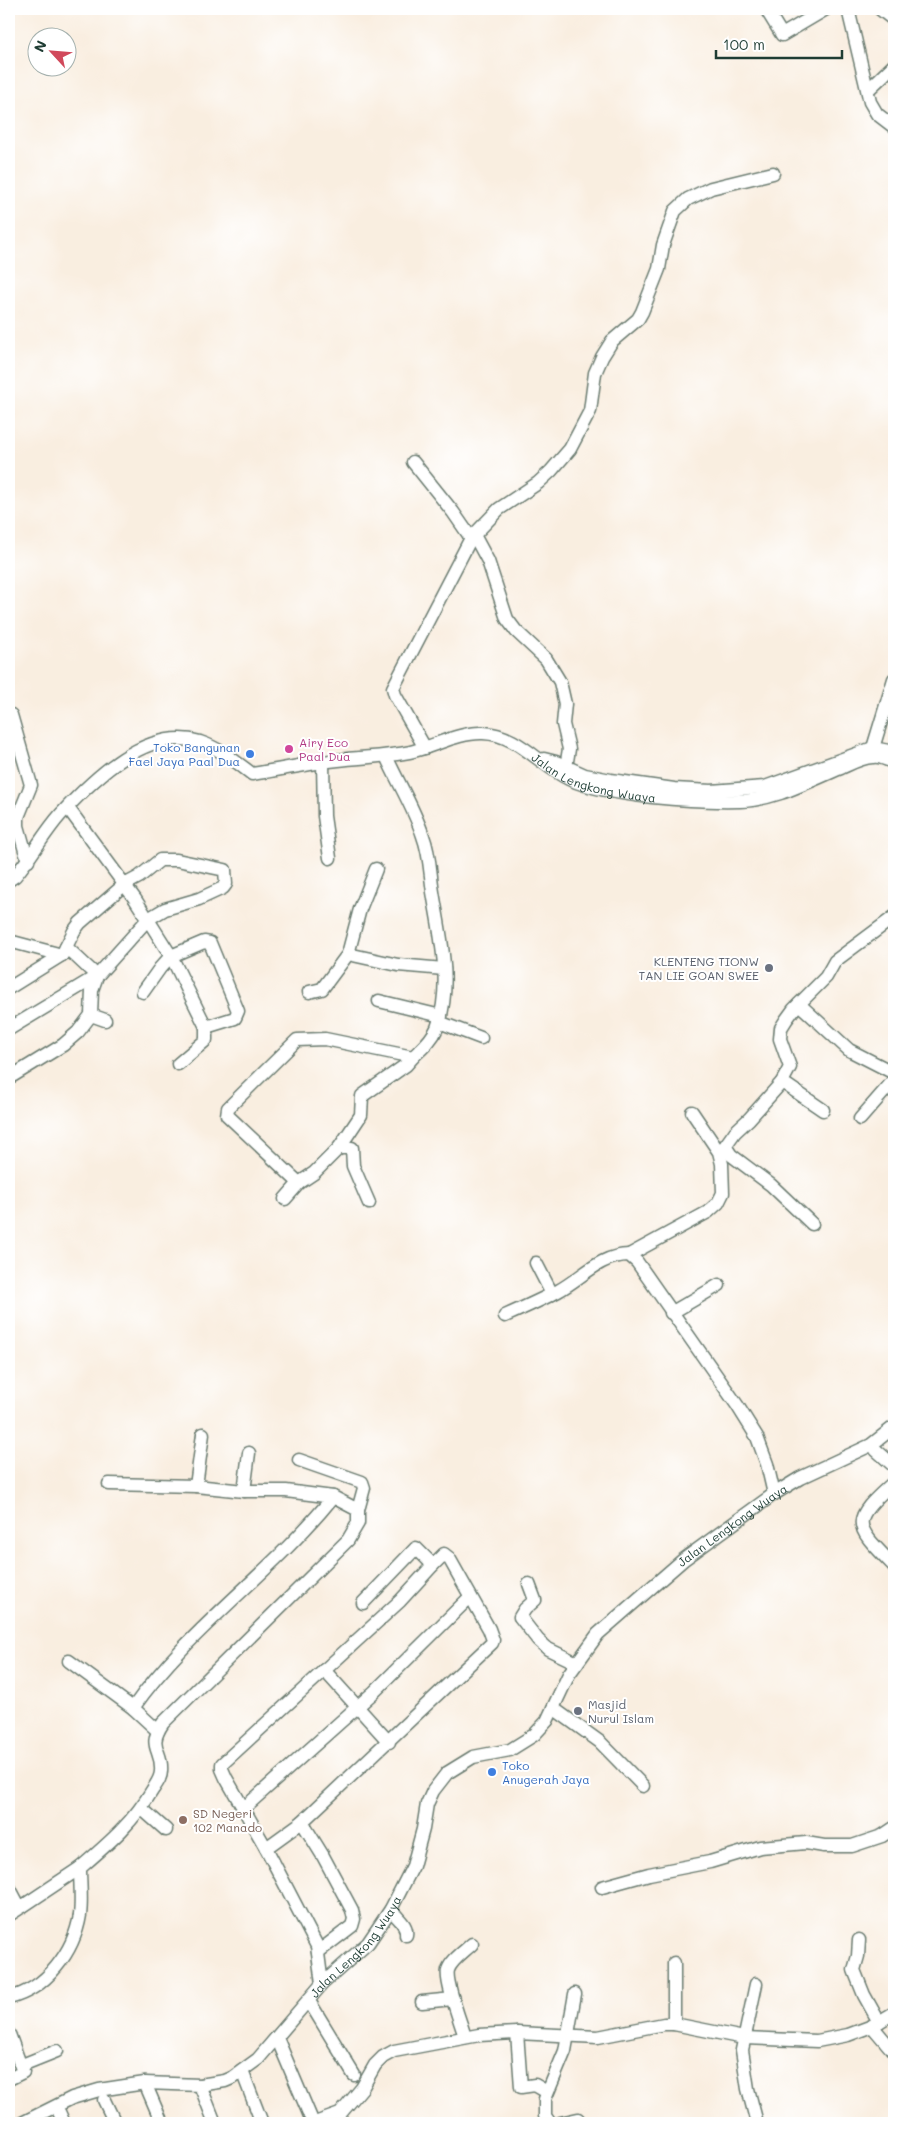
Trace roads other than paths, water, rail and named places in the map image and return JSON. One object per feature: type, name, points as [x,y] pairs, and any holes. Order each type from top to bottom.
[{"type":"street","points":[[766,9],[782,35],[821,10]]},
{"type":"street","points":[[848,9],[874,111],[894,127]]},
{"type":"street","points":[[880,9],[894,20]]},
{"type":"street","points":[[868,90],[894,65]]},
{"type":"street","points":[[425,748],[394,695],[393,688],[472,536],[499,509],[538,483],[570,449],[590,410],[595,373],[602,357],[612,341],[638,319],[642,312],[659,269],[667,229],[674,211],[688,199],[711,188],[772,173]]},
{"type":"street","points":[[414,462],[472,536],[488,561],[507,619],[516,631],[546,659],[560,682],[565,704],[563,724],[569,749],[566,767]]},
{"type":"street","points":[[873,748],[894,679]]},
{"type":"street","points":[[11,715],[31,785],[18,817],[18,826],[28,861]]},
{"type":"street","points":[[9,880],[28,861],[61,815],[90,784],[127,757],[154,743],[174,739],[200,742],[216,748],[252,774],[323,762],[386,756],[425,748],[466,735],[483,733],[510,740],[536,757]]},
{"type":"street","name":"Jalan Lengkong Wuaya","points":[[536,757],[556,772],[570,779],[611,791],[639,789],[712,791],[765,788],[873,748],[894,753]]},
{"type":"street","name":"Jalan Lengkong Wuaya","points":[[536,757],[585,775],[639,789],[688,799],[742,801],[786,791],[865,758],[894,753]]},
{"type":"street","points":[[285,1199],[299,1183],[314,1173],[339,1148],[361,1115],[362,1096],[406,1065],[430,1040],[440,1019],[444,969],[426,844],[417,819],[386,756]]},
{"type":"street","points":[[323,762],[324,816],[330,858]]},
{"type":"street","points":[[68,808],[148,919],[171,956],[206,1027],[206,1040],[178,1064]]},
{"type":"street","points":[[9,988],[43,968],[64,951],[80,923],[124,885],[160,860],[165,858],[226,870],[226,884],[224,888],[165,909],[148,919],[97,976],[9,1029]]},
{"type":"street","points":[[309,992],[322,989],[348,954],[360,909],[376,869]]},
{"type":"street","points":[[812,1224],[771,1185],[731,1155],[725,1146],[735,1132],[782,1082],[790,1067],[788,1059],[781,1048],[782,1028],[799,1004],[826,977],[835,961],[894,918]]},
{"type":"street","points":[[9,941],[64,951],[97,976]]},
{"type":"street","points":[[143,992],[171,956],[204,942],[212,945],[238,1012],[235,1018],[206,1027]]},
{"type":"street","points":[[348,954],[398,965],[444,969]]},
{"type":"street","points":[[9,1078],[74,1037],[91,1015],[92,990],[97,976]]},
{"type":"street","points":[[379,1001],[440,1019],[482,1038]]},
{"type":"street","points":[[799,1004],[849,1050],[894,1072]]},
{"type":"street","points":[[91,1015],[105,1020]]},
{"type":"street","points":[[299,1183],[227,1115],[228,1108],[297,1040],[325,1039],[413,1057]]},
{"type":"street","points":[[860,1119],[894,1080]]},
{"type":"street","points":[[782,1082],[824,1110]]},
{"type":"street","points":[[505,1316],[552,1294],[603,1261],[616,1255],[629,1255],[708,1212],[718,1203],[723,1193],[724,1176],[719,1152],[692,1112]]},
{"type":"street","points":[[339,1148],[352,1148],[353,1166],[369,1203]]},
{"type":"street","points":[[629,1255],[688,1334],[757,1437],[765,1456],[774,1494]]},
{"type":"street","points":[[536,1263],[552,1294]]},
{"type":"street","points":[[671,1313],[719,1285]]},
{"type":"street","name":"Jalan Lengkong Wuaya","points":[[22,2123],[56,2105],[86,2094],[118,2087],[145,2084],[200,2085],[225,2081],[258,2059],[310,2001],[322,1984],[368,1943],[391,1909],[413,1866],[423,1829],[427,1804],[434,1790],[447,1773],[474,1758],[510,1750],[526,1741],[544,1725],[554,1708],[565,1681],[598,1634],[683,1560],[774,1494],[800,1478],[871,1445],[894,1426]]},
{"type":"street","points":[[196,1486],[203,1434]]},
{"type":"street","name":"Jalan Lengkong Wuaya","points":[[589,1649],[691,1563],[776,1501],[817,1478],[876,1450],[894,1437]]},
{"type":"street","points":[[876,1450],[894,1466]]},
{"type":"street","points":[[244,1491],[249,1452]]},
{"type":"street","points":[[9,1915],[80,1868],[123,1831],[159,1780],[161,1771],[155,1743],[158,1731],[183,1702],[348,1540],[358,1523],[358,1510],[364,1488],[362,1482],[299,1460]]},
{"type":"street","points":[[894,1482],[867,1507],[862,1515],[861,1523],[870,1540],[894,1566]]},
{"type":"street","points":[[109,1484],[196,1486],[244,1491],[286,1491],[333,1497],[358,1510]]},
{"type":"street","points":[[133,1708],[151,1682],[173,1656],[269,1567],[316,1518],[333,1497]]},
{"type":"street","points":[[363,1603],[416,1548],[433,1565]]},
{"type":"street","points":[[266,1848],[302,1822],[492,1644],[493,1640],[489,1629],[449,1558],[444,1554],[400,1601],[222,1764],[226,1778],[266,1848],[318,1952],[322,1984]]},
{"type":"street","points":[[529,1584],[535,1600],[525,1609],[520,1618],[548,1649],[577,1664]]},
{"type":"street","points":[[244,1808],[357,1708],[470,1597]]},
{"type":"street","points":[[69,1661],[133,1708],[158,1731]]},
{"type":"street","points":[[324,1670],[389,1742]]},
{"type":"street","points":[[554,1708],[600,1742],[643,1786]]},
{"type":"street","points":[[141,1808],[166,1830]]},
{"type":"street","points":[[302,1822],[324,1856],[352,1910],[354,1918],[352,1926],[318,1952]]},
{"type":"street","points":[[602,1888],[649,1874],[710,1862],[760,1847],[806,1843],[824,1846],[852,1846],[882,1836],[894,1828]]},
{"type":"street","points":[[9,1998],[24,1994],[41,1983],[65,1955],[80,1915],[80,1868]]},
{"type":"street","points":[[9,1887],[18,1904],[23,1906]]},
{"type":"street","points":[[391,1909],[404,1925],[406,1935]]},
{"type":"street","points":[[859,1940],[858,1956],[854,1970],[875,2024],[894,2052]]},
{"type":"street","points":[[465,2037],[448,1981],[449,1968],[472,1944]]},
{"type":"street","points":[[674,1963],[674,2024]]},
{"type":"street","points":[[756,1984],[742,2050],[746,2081],[757,2123]]},
{"type":"street","points":[[550,2123],[546,2116],[547,2092],[565,2051],[575,1994]]},
{"type":"street","points":[[422,2002],[453,1999]]},
{"type":"street","points":[[310,2001],[354,2075]]},
{"type":"street","points":[[277,2038],[314,2123],[340,2114],[383,2058],[394,2051],[465,2037],[517,2033],[598,2037],[655,2025],[674,2024],[744,2038],[817,2042],[848,2035],[875,2024],[894,2013]]},
{"type":"street","points":[[517,2033],[521,2087],[535,2085],[547,2092]]},
{"type":"street","points":[[9,2034],[22,2066],[22,2074],[9,2079]]},
{"type":"street","points":[[22,2066],[56,2051]]},
{"type":"street","points":[[242,2071],[262,2123]]},
{"type":"street","points":[[145,2084],[162,2123]]},
{"type":"street","points":[[200,2085],[215,2123]]},
{"type":"street","points":[[104,2100],[115,2123]]},
{"type":"street","points":[[560,2123],[578,2119]]},
{"type":"place","name":"Airy Eco Paal Dua","points":[[289,749]]},
{"type":"place","name":"Toko Bangunan Fael Jaya Paal Dua","points":[[250,754]]},
{"type":"place","name":"KLENTENG TIONW TAN LIE GOAN SWEE","points":[[769,968]]},
{"type":"place","name":"Masjid Nurul Islam","points":[[578,1711]]},
{"type":"place","name":"Toko Anugerah Jaya","points":[[492,1772]]},
{"type":"place","name":"SD Negeri 102 Manado","points":[[183,1820]]}]
